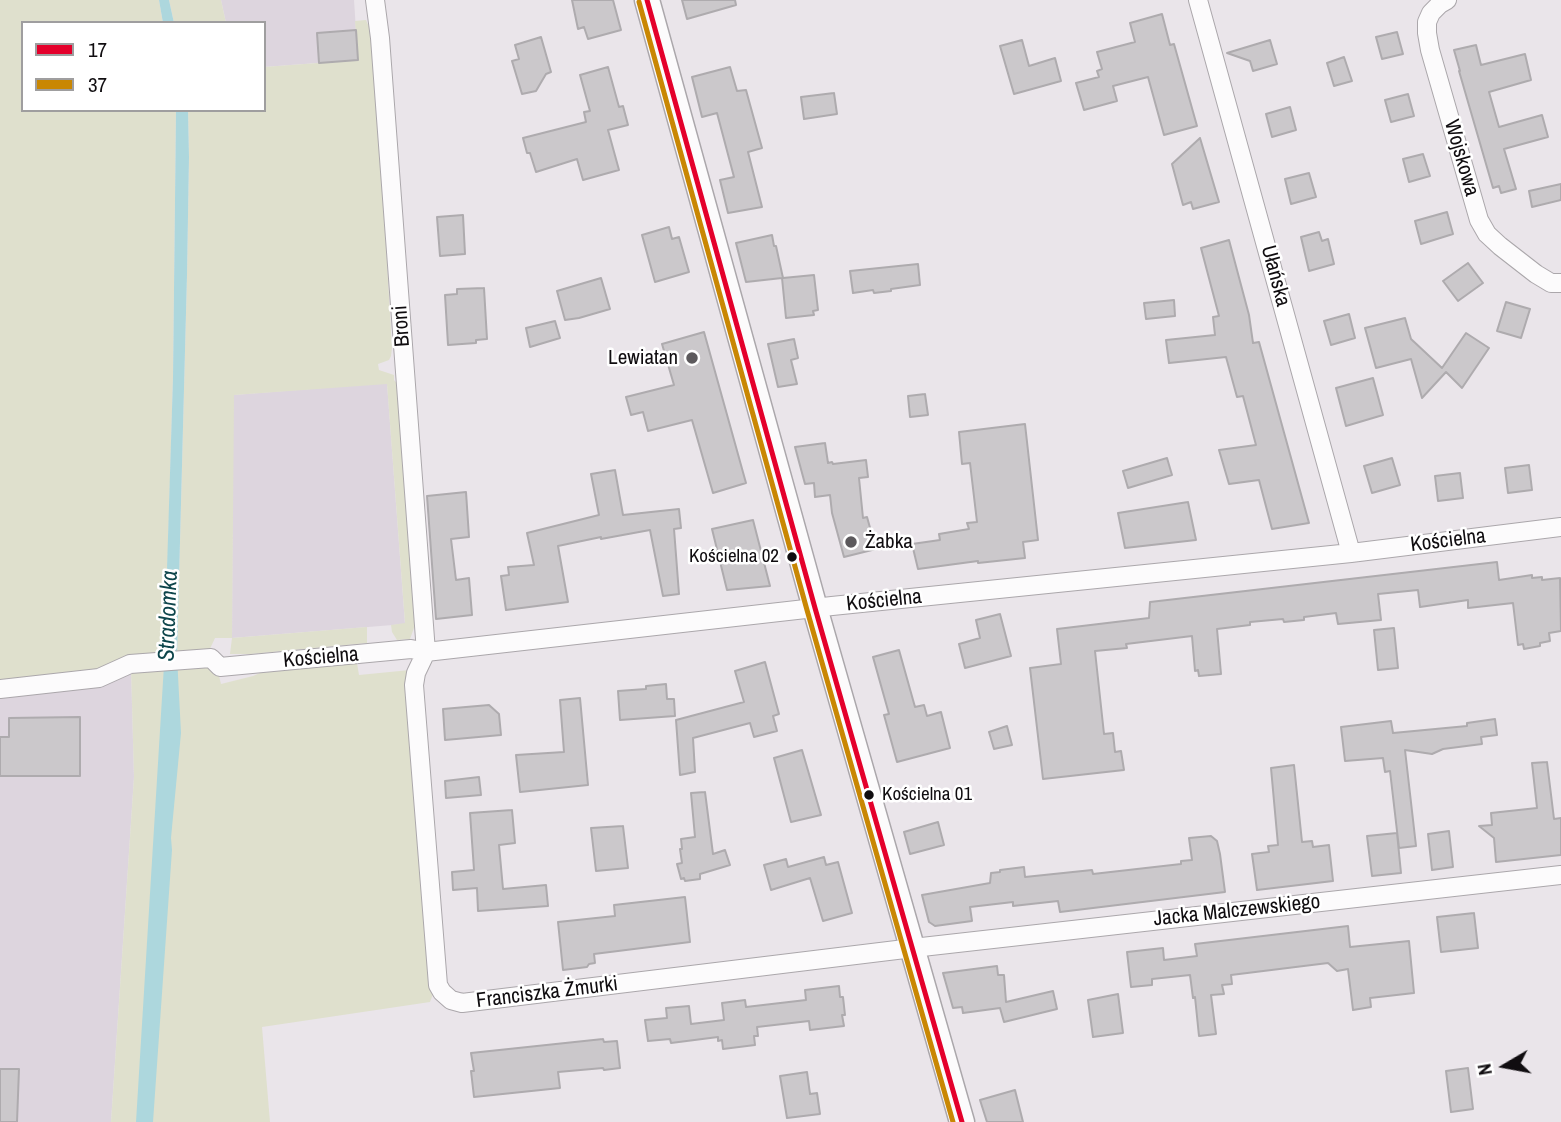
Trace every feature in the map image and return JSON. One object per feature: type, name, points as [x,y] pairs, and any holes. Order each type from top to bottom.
[{"type":"street","name":"Broni","points":[[375,0],[426,652]]},
{"type":"street","points":[[648,0],[962,1122]]},
{"type":"street","name":"Ułańska","points":[[1198,0],[1351,553]]},
{"type":"street","name":"Wojskowa","points":[[1447,0],[1431,13],[1427,22],[1427,33],[1479,220],[1487,234],[1536,274],[1551,283],[1561,283]]},
{"type":"street","name":"Kościelna","points":[[0,690],[99,678],[130,664],[211,658],[220,667],[411,649],[426,652],[816,608],[1351,553],[1561,527]]},
{"type":"street","name":"Franciszka Żmurki","points":[[426,652],[416,673],[414,685],[438,985],[451,1000],[462,1003],[914,948]]},
{"type":"street","name":"Jacka Malczewskiego","points":[[914,948],[1561,875]]},
{"type":"shaded area","points":[[221,0],[354,0],[358,60],[266,67],[266,21],[226,21]]},
{"type":"shaded area","points":[[387,383],[405,624],[232,638],[233,395]]},
{"type":"shaded area","points":[[131,667],[134,777],[111,1122],[0,1122],[0,698],[84,689]]},
{"type":"green space","points":[[0,0],[159,0],[163,21],[21,21],[21,112],[176,112],[173,377],[165,657],[101,674],[0,683]]},
{"type":"green space","points":[[169,0],[221,0],[226,21],[174,21]]},
{"type":"green space","points":[[366,20],[374,38],[392,348],[389,360],[378,364],[379,370],[394,375],[394,380],[402,389],[415,625],[410,639],[397,640],[391,625],[405,623],[387,384],[234,395],[232,638],[215,638],[208,653],[177,656],[187,275],[188,112],[266,112],[266,67],[358,60],[355,21]]},
{"type":"green space","points":[[367,627],[367,643],[251,654],[230,654],[232,638]]},
{"type":"green space","points":[[357,663],[359,675],[410,670],[429,977],[433,994],[430,1002],[262,1027],[270,1122],[111,1122],[134,777],[131,668],[214,665],[215,676],[219,676],[221,684],[260,673]]},
{"type":"water","points":[[159,0],[169,0],[174,21],[163,21]]},
{"type":"water","name":"Stradomka","points":[[176,112],[188,112],[187,275],[177,656],[181,733],[171,838],[153,1122],[136,1122],[164,665],[173,377]]},
{"type":"building","points":[[572,0],[613,0],[621,30],[588,39],[584,27],[578,29]]},
{"type":"building","points":[[682,0],[735,0],[736,5],[687,19]]},
{"type":"building","points":[[1162,14],[1170,45],[1174,44],[1197,126],[1164,135],[1148,77],[1113,86],[1117,101],[1084,110],[1076,83],[1099,77],[1097,71],[1102,69],[1097,52],[1135,42],[1130,23]]},
{"type":"building","points":[[356,30],[358,60],[319,63],[317,33]]},
{"type":"building","points":[[1397,32],[1403,54],[1382,59],[1376,37]]},
{"type":"building","points":[[541,37],[551,72],[546,74],[536,91],[522,94],[512,61],[519,59],[515,45]]},
{"type":"building","points":[[1022,40],[1029,66],[1055,58],[1061,81],[1014,94],[1000,46]]},
{"type":"building","points":[[1270,40],[1277,64],[1253,71],[1250,61],[1227,53]]},
{"type":"building","points":[[1476,45],[1481,65],[1525,54],[1531,80],[1489,92],[1499,127],[1542,115],[1548,137],[1504,149],[1516,189],[1501,193],[1499,186],[1493,188],[1454,50]]},
{"type":"building","points":[[1344,57],[1352,81],[1334,86],[1327,63]]},
{"type":"building","points":[[608,67],[619,107],[623,106],[628,125],[608,130],[619,170],[583,180],[577,159],[536,172],[523,138],[586,122],[584,112],[590,111],[580,75]]},
{"type":"building","points":[[730,67],[737,91],[746,90],[762,148],[748,152],[762,207],[728,213],[720,180],[734,177],[717,113],[702,117],[692,77]]},
{"type":"building","points":[[834,93],[837,114],[804,119],[801,97]]},
{"type":"building","points":[[1408,94],[1414,116],[1391,122],[1385,100]]},
{"type":"building","points":[[1290,107],[1296,130],[1272,137],[1266,114]]},
{"type":"building","points":[[1200,138],[1219,202],[1193,209],[1191,202],[1183,205],[1172,164]]},
{"type":"building","points":[[1423,154],[1430,176],[1409,182],[1403,159]]},
{"type":"building","points":[[1309,173],[1316,197],[1291,204],[1285,179]]},
{"type":"building","points":[[1561,184],[1561,200],[1532,207],[1529,191]]},
{"type":"building","points":[[1447,212],[1453,234],[1421,244],[1415,221]]},
{"type":"building","points":[[463,215],[465,254],[440,256],[437,217]]},
{"type":"building","points":[[669,227],[672,239],[679,237],[689,272],[655,282],[642,235]]},
{"type":"building","points":[[1319,232],[1322,241],[1328,239],[1334,264],[1309,271],[1301,237]]},
{"type":"building","points":[[772,235],[783,278],[814,275],[818,310],[813,311],[814,315],[786,318],[782,278],[746,282],[736,243]]},
{"type":"building","points":[[1229,240],[1249,315],[1253,343],[1259,342],[1309,523],[1272,529],[1259,480],[1229,484],[1219,450],[1256,445],[1243,396],[1237,397],[1226,357],[1169,363],[1166,340],[1215,335],[1213,317],[1219,316],[1201,248]]},
{"type":"building","points":[[1468,263],[1483,283],[1458,301],[1443,281]]},
{"type":"building","points":[[918,264],[920,285],[891,291],[853,293],[850,271]]},
{"type":"building","points":[[601,278],[610,309],[565,320],[557,291]]},
{"type":"building","points":[[484,288],[487,339],[476,340],[476,343],[448,345],[445,295],[457,294],[457,289]]},
{"type":"building","points":[[1174,300],[1175,316],[1146,319],[1144,303]]},
{"type":"building","points":[[1506,302],[1530,309],[1521,338],[1497,331]]},
{"type":"building","points":[[1349,314],[1355,338],[1331,345],[1324,321]]},
{"type":"building","points":[[1405,318],[1411,339],[1442,368],[1466,333],[1489,348],[1462,388],[1446,372],[1422,398],[1411,359],[1376,368],[1365,328]]},
{"type":"building","points":[[555,321],[560,338],[530,347],[526,328]]},
{"type":"building","points":[[704,332],[746,483],[713,493],[692,420],[648,431],[643,412],[631,415],[626,397],[674,385],[662,344]]},
{"type":"building","points":[[794,339],[798,358],[791,360],[797,384],[778,387],[768,344]]},
{"type":"building","points":[[1373,378],[1383,415],[1346,426],[1336,388]]},
{"type":"building","points":[[925,394],[928,415],[910,417],[908,396]]},
{"type":"building","points":[[1025,424],[1038,540],[1023,542],[1025,558],[918,569],[912,544],[940,540],[939,534],[969,529],[967,523],[977,522],[970,463],[962,464],[959,432]]},
{"type":"building","points":[[825,443],[828,463],[866,460],[868,477],[859,478],[863,518],[867,517],[876,549],[844,557],[830,495],[815,497],[814,483],[805,484],[795,447]]},
{"type":"building","points":[[1167,458],[1172,475],[1128,488],[1123,471]]},
{"type":"building","points":[[1392,458],[1400,485],[1372,493],[1364,466]]},
{"type":"building","points":[[1529,465],[1532,490],[1508,493],[1505,468]]},
{"type":"building","points":[[615,470],[623,515],[679,509],[681,528],[674,529],[679,594],[663,596],[650,530],[558,546],[568,602],[506,610],[501,576],[509,575],[508,567],[534,565],[527,533],[599,515],[591,474]]},
{"type":"building","points":[[1460,473],[1463,498],[1438,501],[1435,476]]},
{"type":"building","points":[[466,492],[469,537],[451,539],[456,580],[469,578],[472,615],[436,619],[427,496]]},
{"type":"building","points":[[1188,502],[1196,540],[1125,548],[1118,513]]},
{"type":"building","points":[[753,520],[770,586],[727,590],[712,529]]},
{"type":"building","points":[[1497,562],[1499,580],[1532,575],[1532,578],[1542,577],[1542,580],[1560,578],[1561,631],[1549,633],[1550,641],[1524,649],[1523,644],[1518,645],[1513,603],[1468,608],[1468,600],[1420,607],[1418,590],[1378,594],[1381,620],[1338,624],[1336,613],[1304,617],[1304,620],[1250,622],[1250,625],[1217,629],[1221,674],[1199,676],[1198,670],[1195,671],[1192,636],[1126,644],[1127,648],[1095,651],[1104,734],[1113,733],[1115,752],[1121,751],[1124,770],[1043,779],[1030,668],[1061,664],[1057,629],[1149,618],[1150,602]]},
{"type":"building","points":[[1000,614],[1011,656],[965,668],[959,644],[980,638],[976,620]]},
{"type":"building","points":[[1394,628],[1398,668],[1378,670],[1374,630]]},
{"type":"building","points":[[899,650],[915,707],[924,705],[927,716],[941,712],[950,748],[897,762],[884,715],[889,714],[873,657]]},
{"type":"building","points":[[765,662],[779,714],[773,716],[777,731],[754,737],[750,723],[693,738],[695,772],[680,775],[676,720],[744,702],[735,671]]},
{"type":"building","points":[[666,684],[667,699],[674,699],[675,716],[620,720],[618,691]]},
{"type":"building","points":[[580,698],[588,785],[520,792],[516,755],[564,752],[560,700]]},
{"type":"building","points":[[489,705],[499,714],[501,735],[445,740],[443,709]]},
{"type":"building","points":[[80,717],[80,776],[0,776],[0,737],[9,737],[9,718]]},
{"type":"building","points":[[1495,719],[1497,735],[1481,737],[1482,744],[1443,749],[1432,754],[1405,750],[1416,846],[1399,848],[1390,771],[1385,772],[1383,758],[1345,761],[1341,727],[1391,721],[1393,733],[1467,726],[1467,723]]},
{"type":"building","points":[[1007,726],[1012,745],[994,749],[989,732]]},
{"type":"building","points":[[802,750],[821,815],[791,822],[774,758]]},
{"type":"building","points":[[1547,762],[1554,819],[1561,818],[1561,855],[1496,862],[1494,838],[1479,826],[1492,825],[1491,813],[1537,808],[1532,763]]},
{"type":"building","points":[[1294,765],[1302,842],[1312,841],[1313,847],[1329,845],[1333,881],[1257,890],[1252,854],[1269,852],[1268,846],[1278,845],[1271,768]]},
{"type":"building","points":[[479,777],[481,795],[446,798],[445,781]]},
{"type":"building","points":[[705,792],[713,854],[725,850],[730,865],[700,874],[700,879],[685,881],[684,878],[681,879],[677,864],[682,863],[681,839],[695,837],[691,793]]},
{"type":"building","points":[[512,810],[515,843],[499,845],[503,889],[546,885],[548,906],[478,911],[477,888],[453,890],[452,872],[474,870],[470,813]]},
{"type":"building","points":[[938,822],[944,845],[910,854],[904,832]]},
{"type":"building","points":[[623,826],[628,868],[596,871],[591,828]]},
{"type":"building","points":[[1449,831],[1453,867],[1432,870],[1428,834]]},
{"type":"building","points":[[1397,833],[1401,873],[1372,876],[1367,836]]},
{"type":"building","points":[[1211,836],[1217,841],[1225,892],[1060,912],[1058,901],[970,907],[972,921],[935,926],[929,922],[922,895],[990,883],[991,873],[1024,867],[1025,877],[1092,870],[1093,874],[1181,864],[1181,861],[1192,860],[1189,838]]},
{"type":"building","points":[[824,857],[826,865],[838,862],[852,913],[823,921],[810,878],[771,890],[764,865],[786,859],[788,867]]},
{"type":"building","points":[[685,897],[690,942],[594,954],[595,963],[587,967],[563,970],[558,922],[615,916],[614,905]]},
{"type":"building","points":[[1474,913],[1478,948],[1441,952],[1437,917]]},
{"type":"building","points":[[1348,926],[1350,947],[1409,941],[1414,993],[1370,998],[1371,1007],[1353,1010],[1348,969],[1337,971],[1328,963],[1231,975],[1232,984],[1222,985],[1224,994],[1211,995],[1216,1034],[1199,1036],[1190,975],[1152,979],[1152,985],[1131,987],[1127,952],[1163,948],[1164,960],[1197,956],[1195,944]]},
{"type":"building","points":[[997,966],[998,975],[1004,975],[1006,1002],[1053,991],[1057,1009],[1004,1022],[1000,1008],[963,1013],[962,1007],[953,1008],[943,973]]},
{"type":"building","points":[[839,986],[840,997],[843,997],[844,1026],[810,1030],[809,1021],[757,1027],[755,1045],[723,1049],[722,1040],[718,1041],[718,1037],[671,1043],[670,1039],[648,1041],[645,1020],[667,1018],[666,1008],[689,1006],[691,1024],[724,1020],[722,1003],[745,1000],[746,1007],[806,1000],[805,990]]},
{"type":"building","points":[[1118,994],[1123,1033],[1093,1037],[1088,1000]]},
{"type":"building","points":[[603,1039],[604,1042],[617,1041],[620,1068],[558,1072],[560,1088],[474,1097],[471,1053]]},
{"type":"building","points":[[1468,1068],[1473,1109],[1451,1112],[1446,1071]]},
{"type":"building","points":[[0,1069],[19,1069],[17,1122],[0,1122]]},
{"type":"building","points":[[807,1072],[810,1094],[817,1093],[820,1114],[787,1118],[780,1076]]},
{"type":"building","points":[[1015,1090],[1023,1122],[987,1122],[980,1100]]},
{"type":"transit line","name":"17","points":[[647,0],[815,608],[962,1122]]},
{"type":"transit line","name":"37","points":[[639,2],[807,610],[953,1122]]},
{"type":"place","name":"Lewiatan","points":[[692,358]]},
{"type":"place","name":"Żabka","points":[[851,542]]},
{"type":"place","name":"Kościelna 02","points":[[792,557]]},
{"type":"place","name":"Kościelna 01","points":[[869,795]]}]
